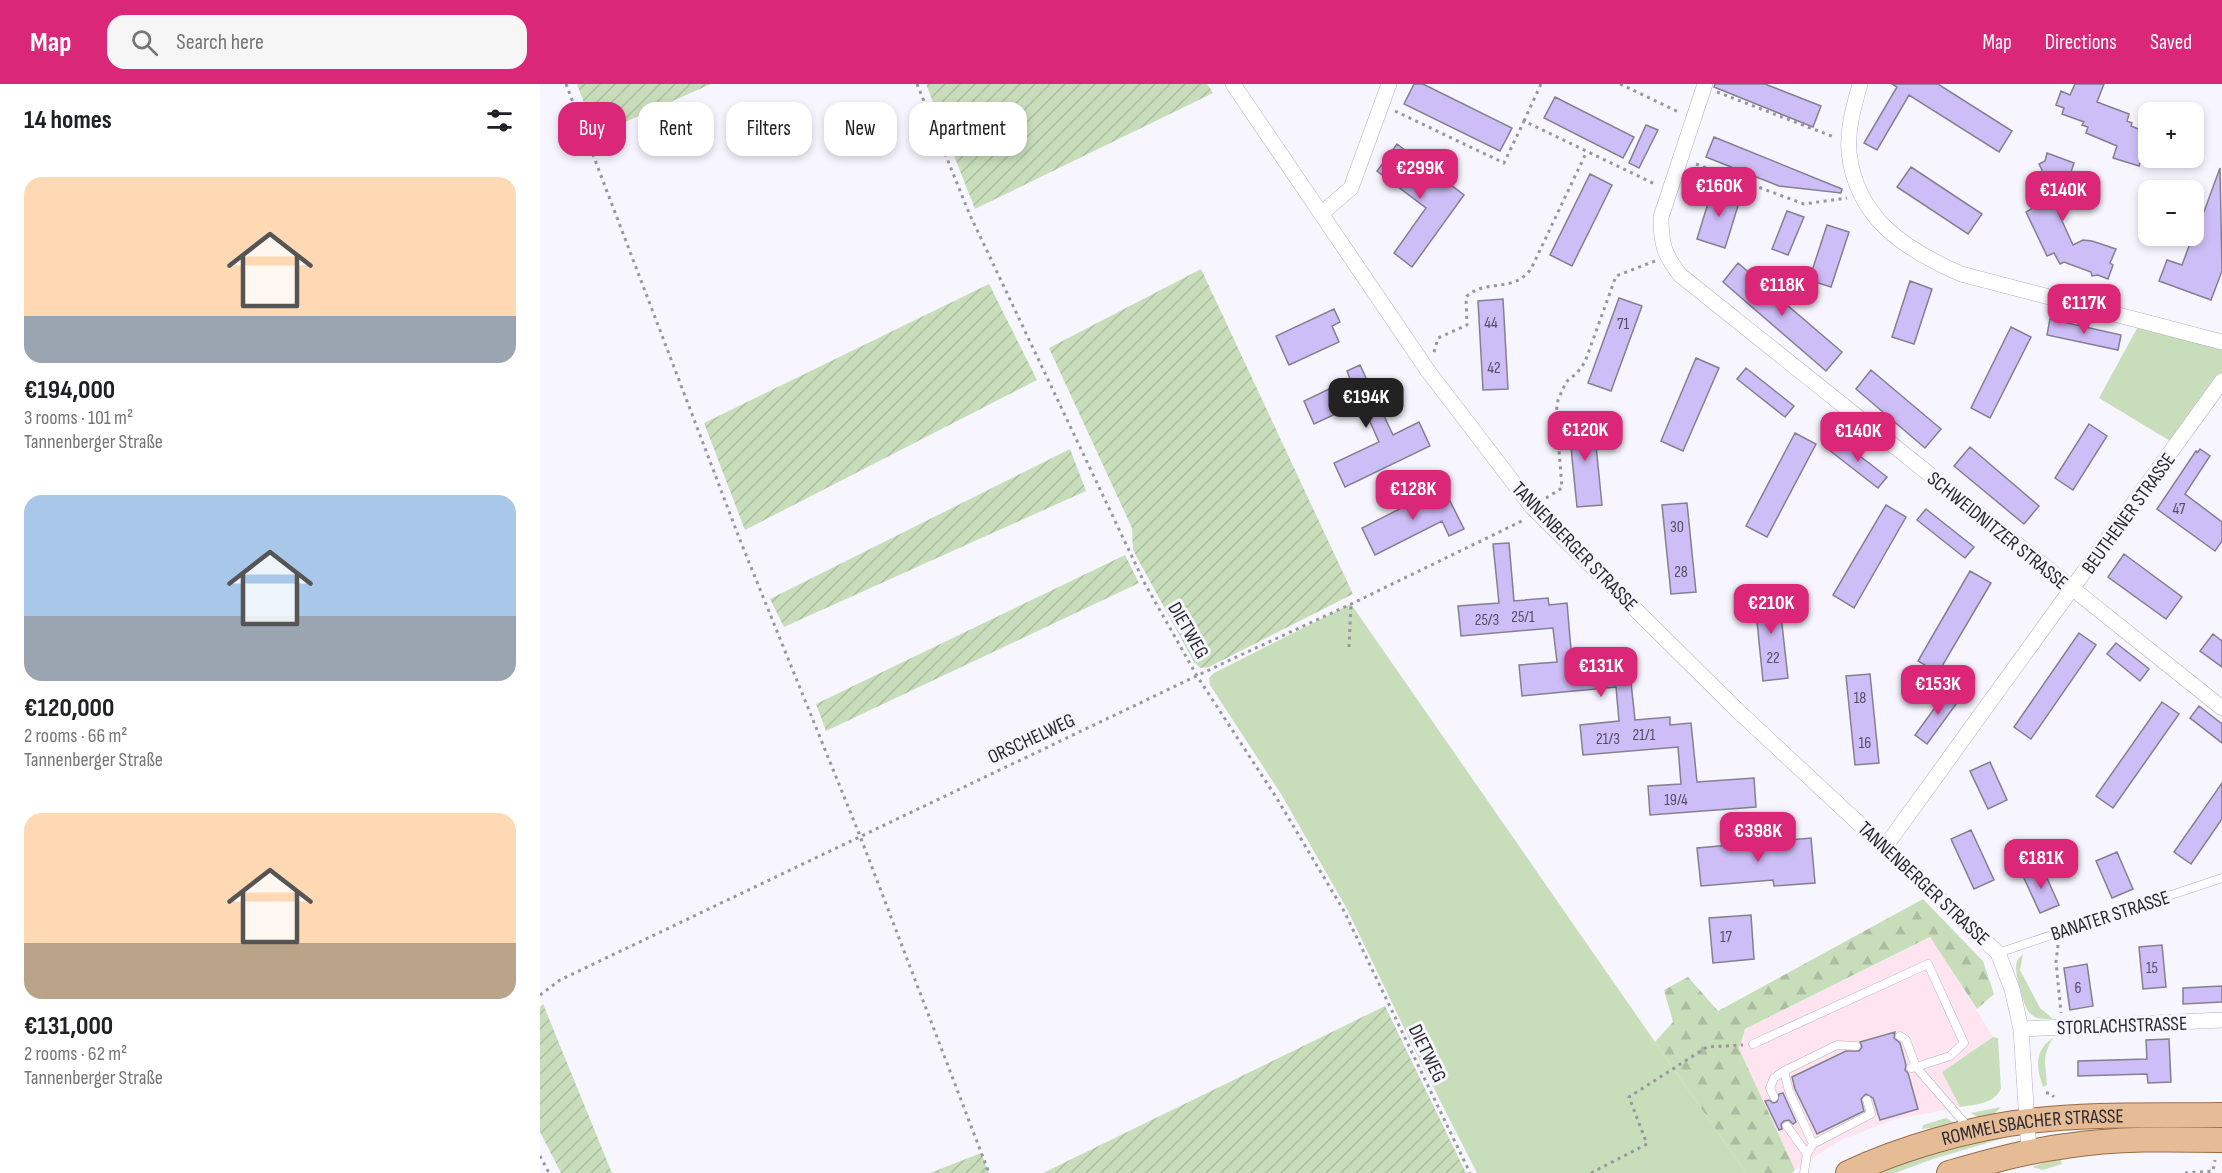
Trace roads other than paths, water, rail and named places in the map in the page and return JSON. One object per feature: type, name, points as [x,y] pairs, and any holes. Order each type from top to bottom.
[{"type":"main road","name":"ROMMELSBACHER STRASSE","points":[[1848,1173],[1925,1145],[1972,1132],[2027,1121],[2073,1117],[2222,1115]]},
{"type":"main road","name":"ROMMELSBACHER STRASSE","points":[[1949,1173],[2029,1152],[2127,1140],[2219,1148]]},
{"type":"street","name":"TANNENBERGER STRASSE","points":[[1233,84],[1428,371],[1535,510],[1738,711],[1998,953],[2012,989],[2021,1029],[2029,1152]]},
{"type":"street","points":[[1322,214],[1351,188],[1389,84]]},
{"type":"street","points":[[1860,84],[1851,117],[1849,151],[1854,174],[1861,196],[1876,220],[1899,241],[1932,261],[1961,274],[2222,342]]},
{"type":"street","name":"SCHWEIDNITZER STRASSE","points":[[1705,86],[1661,217],[1661,238],[1666,257],[1680,275],[2222,708]]},
{"type":"street","name":"BEUTHENER STRASSE","points":[[1885,847],[2222,381]]},
{"type":"street","name":"STORLACHSTRASSE","points":[[2021,1029],[2222,1020]]},
{"type":"lane","name":"BANATER STRASSE","points":[[1998,953],[2222,878]]},
{"type":"lane","points":[[1753,1044],[1928,964],[1964,1043],[1950,1056],[1914,1067]]},
{"type":"lane","points":[[1900,1036],[1906,1040],[1914,1067],[1972,1132]]},
{"type":"lane","points":[[1774,1097],[1770,1088],[1774,1078],[1784,1071],[1837,1045],[1856,1046]]},
{"type":"lane","points":[[1784,1071],[1789,1091],[1813,1144]]},
{"type":"lane","points":[[1804,1173],[1807,1154],[1813,1144],[1871,1114],[1867,1100]]},
{"type":"lane","points":[[1787,1126],[1807,1154]]}]
